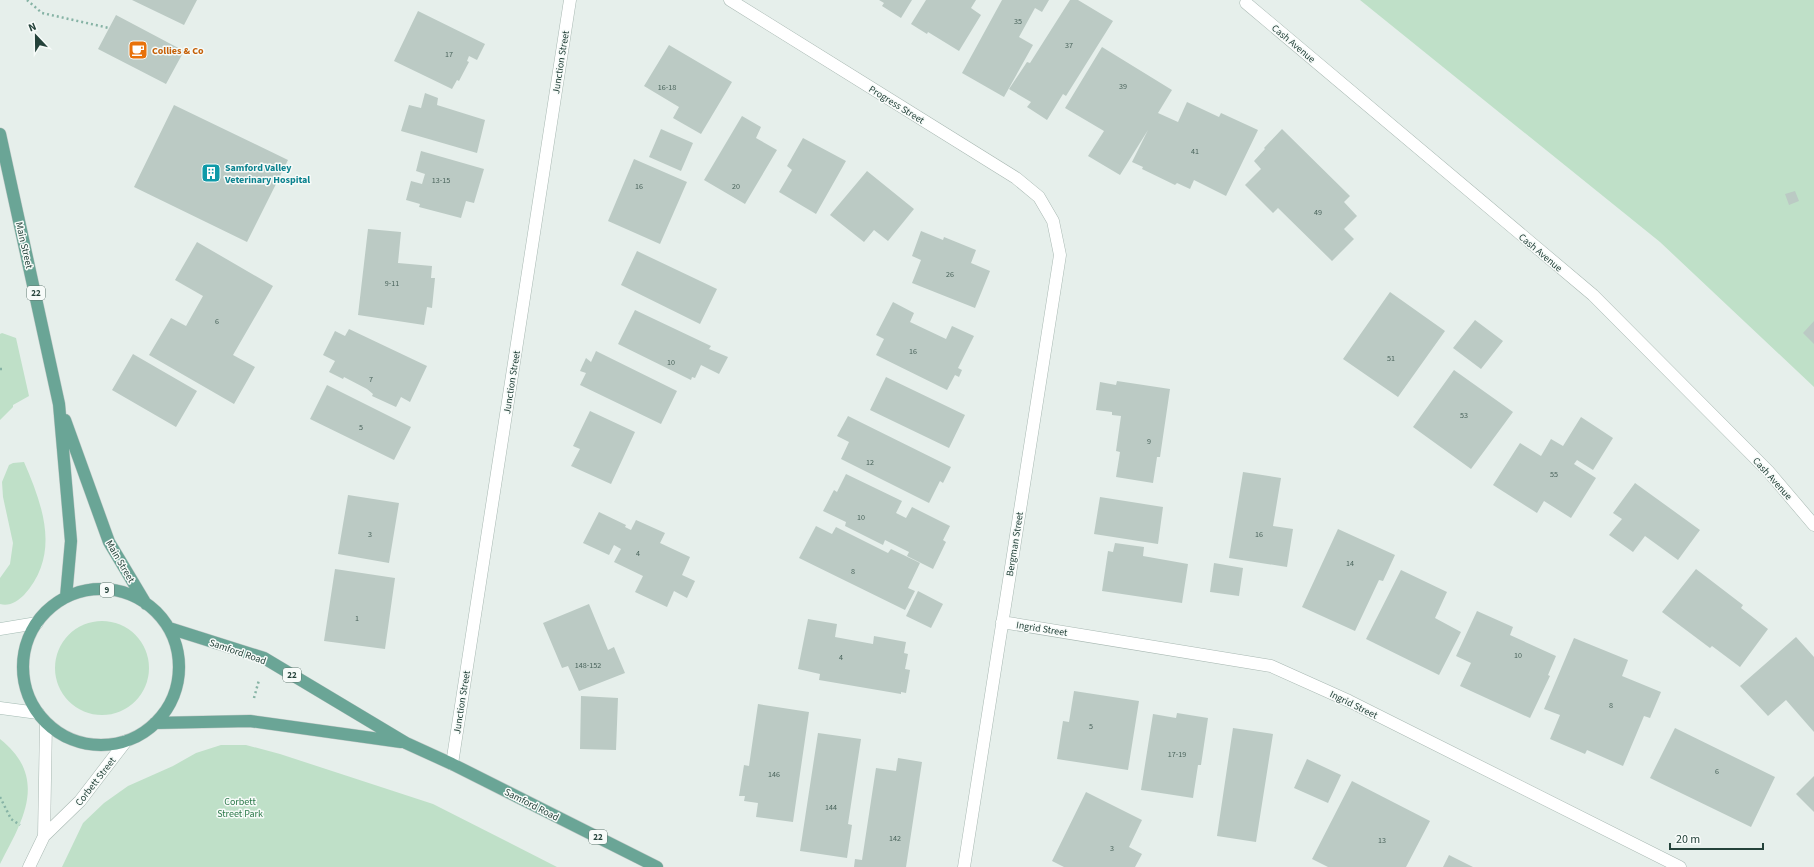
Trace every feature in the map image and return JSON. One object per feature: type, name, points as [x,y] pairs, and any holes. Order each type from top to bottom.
[{"type":"main road","name":"Main Street","points":[[0,134],[59,404],[71,541],[66,597]]},
{"type":"main road","name":"Main Street","points":[[59,404],[109,542],[146,604]]},
{"type":"main road","name":"9","points":[[66,597],[86,591],[108,590],[128,594],[146,604]]},
{"type":"main road","name":"22","points":[[66,597],[50,608],[37,623],[26,644],[23,668],[27,692],[38,713],[46,723],[64,736],[83,743],[105,745],[126,741],[142,734],[155,723],[171,703],[179,678],[178,652],[169,628],[159,615],[146,604]]},
{"type":"main road","name":"Samford Road","points":[[169,628],[264,658],[406,743],[452,764],[657,867]]},
{"type":"main road","name":"Samford Road","points":[[155,723],[250,721],[406,743]]},
{"type":"street","name":"Junction Street","points":[[452,764],[570,0]]},
{"type":"street","name":"Progress Street","points":[[730,0],[1016,178],[1039,197],[1053,221]]},
{"type":"street","name":"Cash Avenue","points":[[1246,3],[1592,295],[1768,471],[1814,525]]},
{"type":"street","name":"Bergman Street","points":[[964,867],[1060,254],[1053,221]]},
{"type":"street","name":"Ingrid Street","points":[[1002,622],[1271,666],[1349,701],[1680,867]]},
{"type":"street","points":[[0,629],[37,623]]},
{"type":"street","points":[[0,708],[38,713]]},
{"type":"street","name":"Corbett Street","points":[[44,836],[46,723]]},
{"type":"street","name":"Corbett Street","points":[[29,867],[44,836],[80,801],[126,741]]},
{"type":"path","points":[[27,0],[42,12],[109,28]]},
{"type":"path","points":[[252,705],[259,680]]},
{"type":"path","points":[[0,797],[11,819],[20,825]]},
{"type":"green space","points":[[1360,0],[1814,0],[1814,387],[1660,242]]},
{"type":"green space","points":[[2,333],[16,338],[29,396],[13,405],[13,407],[0,420],[0,334]]},
{"type":"green space","points":[[24,462],[42,513],[45,530],[45,547],[42,563],[35,579],[24,595],[13,603],[3,605],[0,604],[0,578],[10,564],[13,543],[3,497],[2,482],[9,465]]},
{"type":"green space","points":[[93,621],[111,621],[120,624],[136,634],[146,650],[149,659],[149,677],[146,686],[136,702],[120,712],[111,715],[93,715],[84,712],[68,702],[58,686],[55,677],[55,659],[58,650],[68,634],[84,624]]},
{"type":"green space","points":[[0,739],[15,754],[24,769],[28,784],[27,800],[23,815],[17,831],[0,864]]},
{"type":"green space","name":"Corbett Street Park","points":[[221,745],[246,745],[280,754],[433,804],[557,867],[62,867],[83,823],[104,803],[128,786],[173,766],[196,753]]},
{"type":"building","points":[[132,0],[197,0],[184,25]]},
{"type":"building","points":[[879,0],[912,0],[901,18],[882,6],[884,3]]},
{"type":"building","points":[[926,0],[976,0],[971,8],[981,15],[959,51],[928,32],[927,34],[911,24]]},
{"type":"building","points":[[1002,0],[1049,0],[1042,12],[1035,8],[1019,37],[1033,45],[1004,97],[962,73]]},
{"type":"building","points":[[1070,0],[1078,0],[1113,21],[1066,96],[1063,94],[1047,120],[1027,107],[1031,102],[1009,89],[1027,62],[1030,63]]},
{"type":"building","points":[[418,11],[485,44],[477,60],[469,56],[467,61],[469,62],[459,81],[457,80],[452,89],[394,61]]},
{"type":"building","points":[[116,15],[184,51],[166,84],[98,49]]},
{"type":"building","points":[[669,45],[732,82],[701,134],[673,118],[679,107],[644,86]]},
{"type":"building","points":[[1102,47],[1172,90],[1158,113],[1178,122],[1187,102],[1219,117],[1221,113],[1258,130],[1226,196],[1194,180],[1190,189],[1177,183],[1175,185],[1142,169],[1143,167],[1132,162],[1148,130],[1120,175],[1088,156],[1104,131],[1065,108]]},
{"type":"building","points":[[425,93],[438,98],[437,105],[485,120],[477,153],[401,131],[409,105],[421,108]]},
{"type":"building","name":"Samford Valley Veterinary Hospital","points":[[174,105],[288,160],[247,242],[134,187]]},
{"type":"building","points":[[742,116],[761,127],[756,138],[777,150],[745,204],[704,180]]},
{"type":"building","points":[[661,129],[693,143],[681,171],[649,157]]},
{"type":"building","points":[[1282,129],[1350,196],[1344,202],[1357,216],[1344,229],[1354,239],[1332,261],[1278,208],[1273,213],[1245,185],[1261,169],[1254,161]]},
{"type":"building","points":[[803,138],[846,161],[816,214],[779,192],[792,170],[787,166]]},
{"type":"building","points":[[421,151],[484,169],[474,203],[466,201],[461,218],[419,207],[420,204],[406,200],[411,181],[422,184],[425,174],[416,171]]},
{"type":"building","points":[[634,159],[687,182],[660,244],[608,221]]},
{"type":"building","points":[[867,171],[914,209],[888,241],[874,230],[864,242],[830,215]]},
{"type":"building","points":[[1795,191],[1799,201],[1789,205],[1785,194]]},
{"type":"building","points":[[368,229],[401,232],[398,263],[432,266],[431,278],[435,278],[432,308],[427,307],[424,325],[358,315]]},
{"type":"building","points":[[921,231],[943,240],[944,237],[976,250],[971,263],[990,271],[975,308],[912,283],[921,260],[912,256]]},
{"type":"building","points":[[197,242],[273,286],[233,355],[255,367],[234,404],[149,355],[171,318],[186,326],[203,296],[175,280]]},
{"type":"building","points":[[637,251],[717,289],[700,324],[621,285]]},
{"type":"building","points":[[1390,292],[1445,331],[1398,397],[1343,359]]},
{"type":"building","points":[[893,302],[914,313],[910,322],[946,339],[952,326],[974,336],[958,368],[962,370],[959,377],[955,375],[947,390],[876,355],[884,339],[876,335]]},
{"type":"building","points":[[635,310],[711,346],[709,349],[728,357],[719,374],[701,365],[695,378],[692,377],[691,380],[618,344]]},
{"type":"building","points":[[1475,320],[1503,341],[1481,369],[1453,348]]},
{"type":"building","points":[[1814,321],[1814,344],[1803,333]]},
{"type":"building","points":[[349,329],[427,366],[410,402],[401,397],[396,407],[372,396],[373,394],[367,389],[344,377],[343,379],[329,372],[335,361],[323,355],[335,331],[345,336]]},
{"type":"building","points":[[596,351],[677,391],[661,424],[580,385],[586,373],[580,371],[586,358],[591,362]]},
{"type":"building","points":[[133,354],[197,391],[176,427],[112,390]]},
{"type":"building","points":[[1454,370],[1513,412],[1471,469],[1413,427]]},
{"type":"building","points":[[886,377],[965,415],[949,448],[870,410]]},
{"type":"building","points":[[1117,381],[1170,389],[1160,457],[1157,457],[1153,483],[1116,477],[1120,452],[1116,451],[1121,416],[1112,415],[1112,412],[1096,410],[1100,382],[1116,385]]},
{"type":"building","points":[[327,385],[411,427],[394,460],[310,419]]},
{"type":"building","points":[[590,411],[635,432],[611,484],[571,466],[580,449],[573,446]]},
{"type":"building","points":[[848,416],[951,467],[943,483],[940,481],[929,503],[841,459],[849,442],[837,436]]},
{"type":"building","points":[[1581,417],[1613,438],[1593,470],[1577,460],[1574,464],[1596,478],[1571,518],[1544,501],[1537,513],[1493,485],[1520,443],[1541,456],[1551,439],[1563,446]]},
{"type":"building","points":[[1243,472],[1281,478],[1273,526],[1293,529],[1287,567],[1229,558]]},
{"type":"building","points":[[846,474],[902,501],[896,513],[906,518],[912,507],[950,526],[943,540],[946,542],[933,569],[907,556],[909,552],[885,540],[883,545],[845,526],[846,522],[823,511],[834,490],[837,492]]},
{"type":"building","points":[[1635,483],[1700,530],[1678,560],[1645,536],[1633,552],[1609,535],[1622,519],[1613,513]]},
{"type":"building","points":[[348,495],[399,503],[389,563],[338,554]]},
{"type":"building","points":[[1100,497],[1163,507],[1158,544],[1094,534]]},
{"type":"building","points":[[599,512],[626,525],[625,527],[631,530],[636,520],[665,533],[660,543],[690,557],[682,575],[695,581],[687,598],[674,591],[667,607],[635,592],[643,576],[614,562],[621,549],[614,545],[609,555],[583,543]]},
{"type":"building","points":[[816,526],[832,534],[836,527],[888,553],[891,549],[920,563],[908,588],[915,591],[905,610],[799,558]]},
{"type":"building","points":[[1338,529],[1395,555],[1383,581],[1379,580],[1355,631],[1302,607]]},
{"type":"building","points":[[1115,543],[1144,547],[1143,556],[1188,564],[1182,603],[1102,591],[1108,551],[1113,552]]},
{"type":"building","points":[[1214,563],[1243,568],[1239,596],[1210,592]]},
{"type":"building","points":[[335,569],[395,578],[385,649],[324,641]]},
{"type":"building","points":[[1696,569],[1743,605],[1741,608],[1768,629],[1740,667],[1712,646],[1710,648],[1662,612]]},
{"type":"building","points":[[1401,570],[1447,592],[1435,618],[1461,632],[1439,675],[1366,639]]},
{"type":"building","points":[[918,591],[943,604],[931,628],[906,616]]},
{"type":"building","points":[[589,604],[608,650],[614,647],[625,673],[579,691],[568,666],[562,668],[543,623]]},
{"type":"building","points":[[1477,611],[1513,627],[1510,635],[1556,656],[1548,675],[1550,676],[1530,718],[1460,686],[1471,663],[1456,656]]},
{"type":"building","points":[[808,619],[837,624],[835,637],[873,644],[874,636],[906,642],[904,653],[908,654],[905,669],[910,670],[906,693],[901,692],[901,694],[819,680],[820,674],[798,669]]},
{"type":"building","points":[[1796,637],[1814,657],[1814,732],[1786,700],[1768,716],[1740,686]]},
{"type":"building","points":[[1574,638],[1628,660],[1622,676],[1661,692],[1650,718],[1644,716],[1623,766],[1587,750],[1585,754],[1550,739],[1560,715],[1544,709]]},
{"type":"building","points":[[1074,691],[1139,701],[1128,770],[1057,759],[1063,721],[1069,722]]},
{"type":"building","points":[[581,696],[618,698],[616,750],[580,749]]},
{"type":"building","points":[[758,704],[809,712],[793,822],[756,817],[758,803],[744,801],[745,796],[739,796],[744,765],[749,766]]},
{"type":"building","points":[[1177,713],[1208,718],[1201,765],[1198,765],[1193,798],[1141,790],[1153,714],[1176,718]]},
{"type":"building","points":[[1233,728],[1273,734],[1256,842],[1217,836]]},
{"type":"building","points":[[1675,728],[1775,777],[1751,827],[1650,778]]},
{"type":"building","points":[[818,733],[861,739],[848,824],[852,825],[847,858],[800,851]]},
{"type":"building","points":[[898,758],[922,762],[906,867],[854,867],[855,859],[862,860],[876,768],[896,771]]},
{"type":"building","points":[[1307,759],[1341,775],[1328,803],[1294,788]]},
{"type":"building","points":[[1814,776],[1814,812],[1796,794]]},
{"type":"building","points":[[1352,781],[1430,821],[1406,867],[1328,867],[1312,859]]},
{"type":"building","points":[[1086,792],[1142,820],[1129,847],[1142,854],[1135,867],[1064,867],[1052,861]]},
{"type":"building","points":[[1449,855],[1473,867],[1443,867]]},
{"type":"place","name":"Collies & Co","points":[[138,50]]},
{"type":"place","name":"Samford Valley Veterinary Hospital","points":[[211,173]]}]
